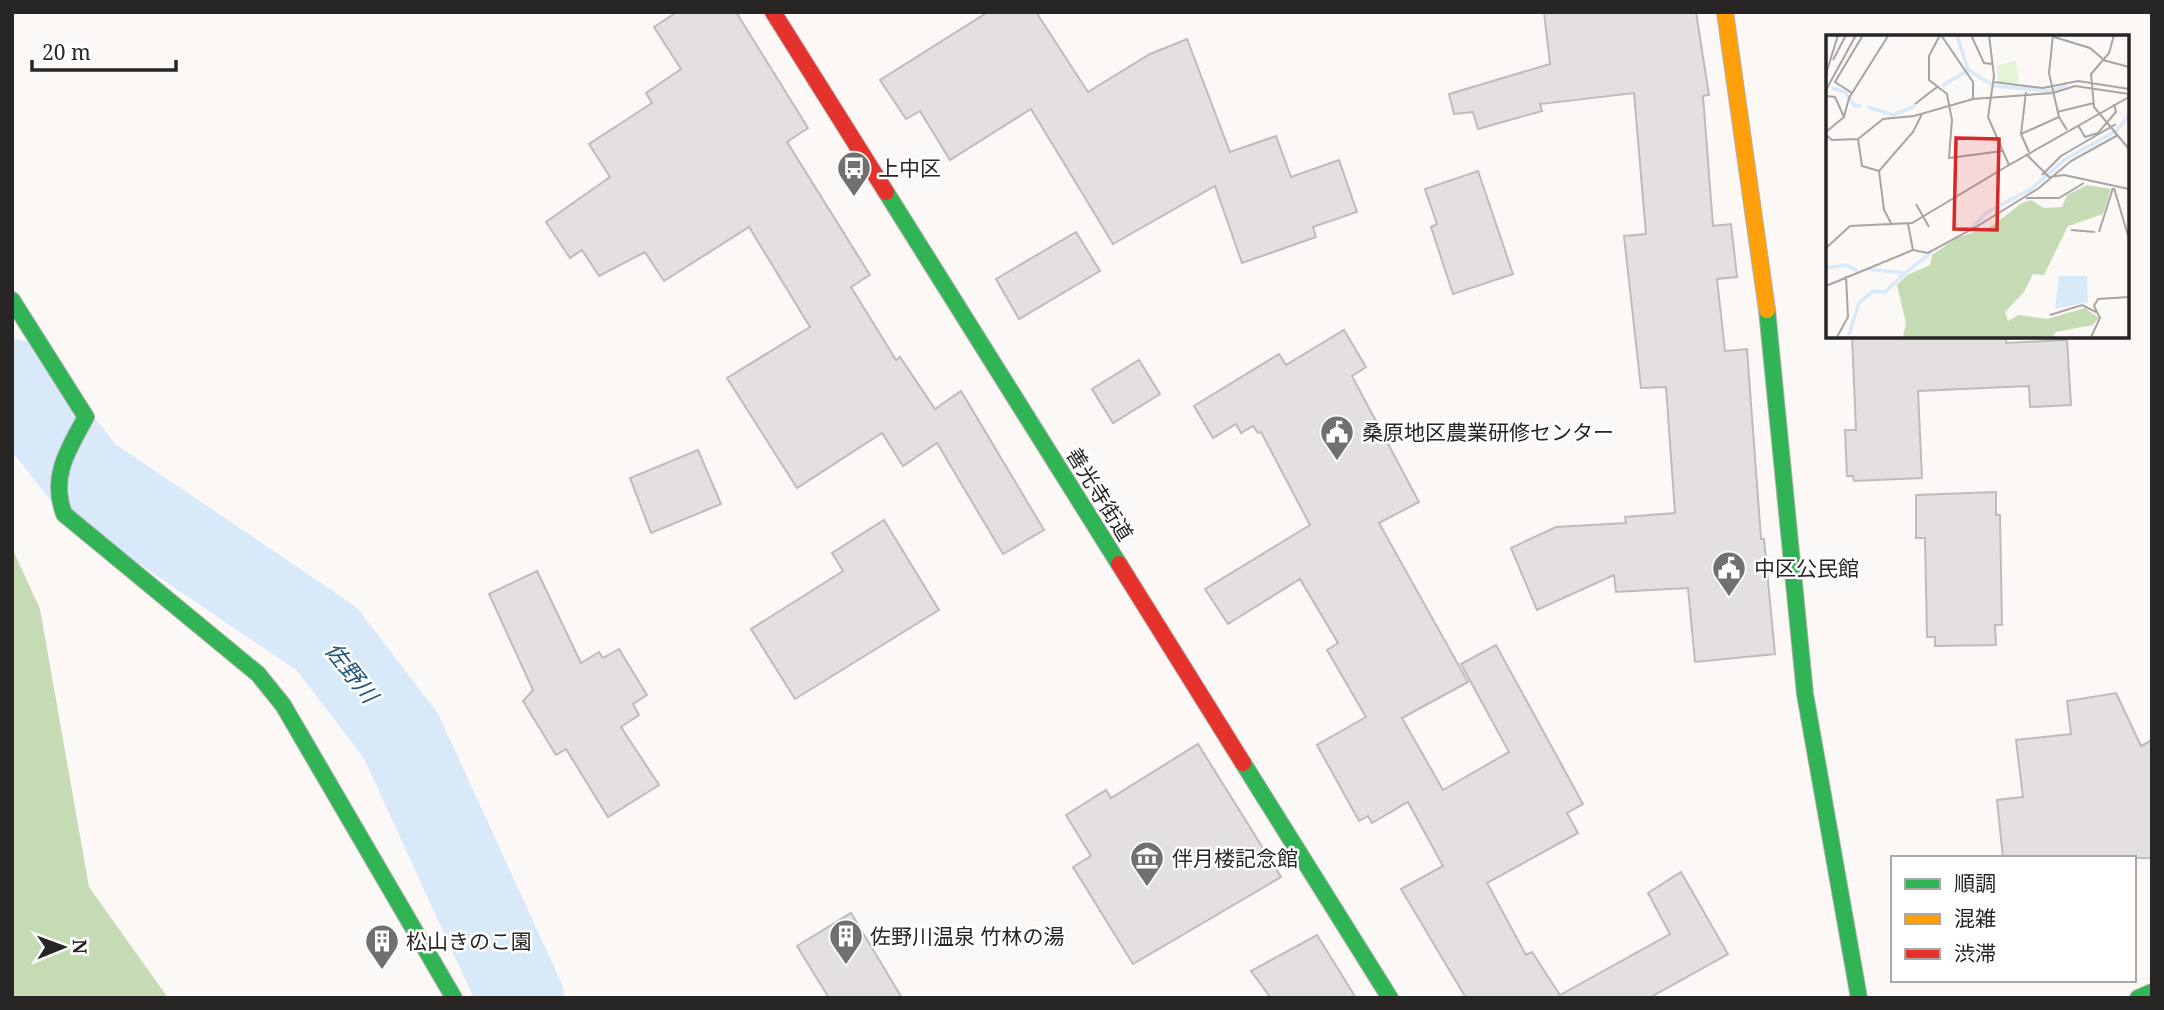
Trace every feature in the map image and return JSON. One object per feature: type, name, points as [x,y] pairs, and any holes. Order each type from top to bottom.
[{"type":"street","name":"善光寺街道","points":[[773,12],[1390,998]]},
{"type":"street","points":[[1725,12],[1767,310],[1805,694],[1859,998]]},
{"type":"street","points":[[12,300],[86,416],[57,475],[55,495],[64,514],[258,674],[283,705],[454,998]]},
{"type":"street","points":[[2138,998],[2152,992]]},
{"type":"green space","points":[[12,548],[40,609],[89,887],[168,998],[12,998]]},
{"type":"building","points":[[677,12],[736,12],[808,128],[787,142],[870,275],[851,287],[896,360],[900,357],[935,409],[961,391],[1044,530],[1003,554],[937,443],[903,466],[882,433],[797,488],[727,378],[810,327],[749,227],[664,281],[645,252],[599,276],[582,250],[570,258],[546,222],[610,177],[589,144],[652,103],[646,93],[681,69],[654,27]]},
{"type":"building","points":[[988,12],[1036,12],[1088,92],[1150,54],[1187,39],[1230,152],[1276,136],[1291,177],[1339,160],[1357,212],[1313,227],[1316,237],[1242,263],[1215,186],[1113,244],[1031,109],[950,160],[920,111],[906,119],[880,80]]},
{"type":"building","points":[[1544,12],[1696,12],[1709,95],[1703,96],[1713,226],[1731,224],[1737,277],[1717,279],[1725,351],[1747,349],[1761,539],[1764,539],[1775,654],[1695,662],[1688,588],[1616,592],[1614,575],[1537,610],[1511,548],[1556,527],[1626,523],[1625,517],[1675,513],[1666,387],[1641,388],[1624,236],[1646,234],[1634,93],[1540,104],[1542,111],[1478,129],[1473,112],[1454,114],[1449,94],[1550,64]]},
{"type":"building","points":[[1478,171],[1513,274],[1453,294],[1431,227],[1437,224],[1425,189]]},
{"type":"building","points":[[1076,232],[1100,271],[1019,319],[996,279]]},
{"type":"building","points":[[1344,330],[1366,367],[1352,376],[1419,502],[1379,523],[1468,682],[1402,718],[1443,790],[1509,752],[1461,664],[1496,645],[1583,804],[1567,813],[1578,833],[1487,883],[1526,955],[1532,952],[1560,995],[1670,934],[1648,893],[1681,872],[1728,954],[1649,998],[1466,998],[1401,889],[1443,866],[1408,802],[1372,823],[1368,816],[1359,821],[1317,745],[1366,717],[1327,650],[1338,643],[1300,579],[1228,624],[1205,589],[1310,525],[1261,432],[1258,433],[1253,426],[1241,433],[1236,424],[1213,438],[1194,406],[1279,354],[1286,365]]},
{"type":"building","points":[[1852,338],[2006,338],[2006,343],[2067,340],[2071,405],[2030,407],[2029,386],[1918,391],[1922,478],[1854,481],[1853,476],[1847,476],[1845,430],[1856,430]]},
{"type":"building","points":[[1139,360],[1160,394],[1113,423],[1092,389]]},
{"type":"building","points":[[698,450],[721,504],[651,533],[630,478]]},
{"type":"building","points":[[1996,492],[1996,515],[2000,515],[2002,625],[1995,625],[1996,645],[1935,646],[1935,637],[1927,637],[1925,538],[1916,538],[1916,495]]},
{"type":"building","points":[[884,520],[939,610],[795,699],[751,629],[843,571],[832,553]]},
{"type":"building","points":[[537,571],[581,663],[599,652],[603,658],[619,649],[647,695],[633,704],[639,715],[621,727],[659,785],[608,817],[566,749],[556,755],[523,701],[533,690],[489,594]]},
{"type":"building","points":[[2116,693],[2141,746],[2152,740],[2152,858],[2003,856],[1997,800],[2023,797],[2016,740],[2071,734],[2067,701]]},
{"type":"building","name":"伴月楼記念館","points":[[1198,744],[1281,877],[1133,964],[1073,867],[1091,856],[1066,815],[1106,790],[1111,798]]},
{"type":"building","name":"佐野川温泉 竹林の湯","points":[[851,913],[902,998],[829,998],[797,946]]},
{"type":"building","points":[[1317,935],[1356,998],[1271,998],[1251,971]]},
{"type":"waterway","name":"佐野川","points":[[12,382],[86,476],[327,639],[401,736],[521,998]]},
{"type":"traffic: fast","points":[[886,192],[1119,564]]},
{"type":"traffic: fast","points":[[12,300],[86,417],[67,452],[60,475],[60,500],[64,514],[258,674],[283,705],[454,998]]},
{"type":"traffic: fast","points":[[1767,310],[1805,694],[1859,998]]},
{"type":"traffic: fast","points":[[1243,763],[1390,998]]},
{"type":"traffic: fast","points":[[2138,998],[2152,992]]},
{"type":"traffic: slow","points":[[1725,12],[1767,310]]},
{"type":"traffic: jam","points":[[773,12],[886,192]]},
{"type":"traffic: jam","points":[[1119,564],[1243,763]]},
{"type":"place","name":"上中区","points":[[854,198]]},
{"type":"place","name":"桑原地区農業研修センター","points":[[1337,462]]},
{"type":"place","name":"中区公民館","points":[[1729,598]]},
{"type":"place","name":"伴月楼記念館","points":[[1147,888]]},
{"type":"place","name":"佐野川温泉 竹林の湯","points":[[846,966]]},
{"type":"place","name":"松山きのこ園","points":[[382,971]]}]
